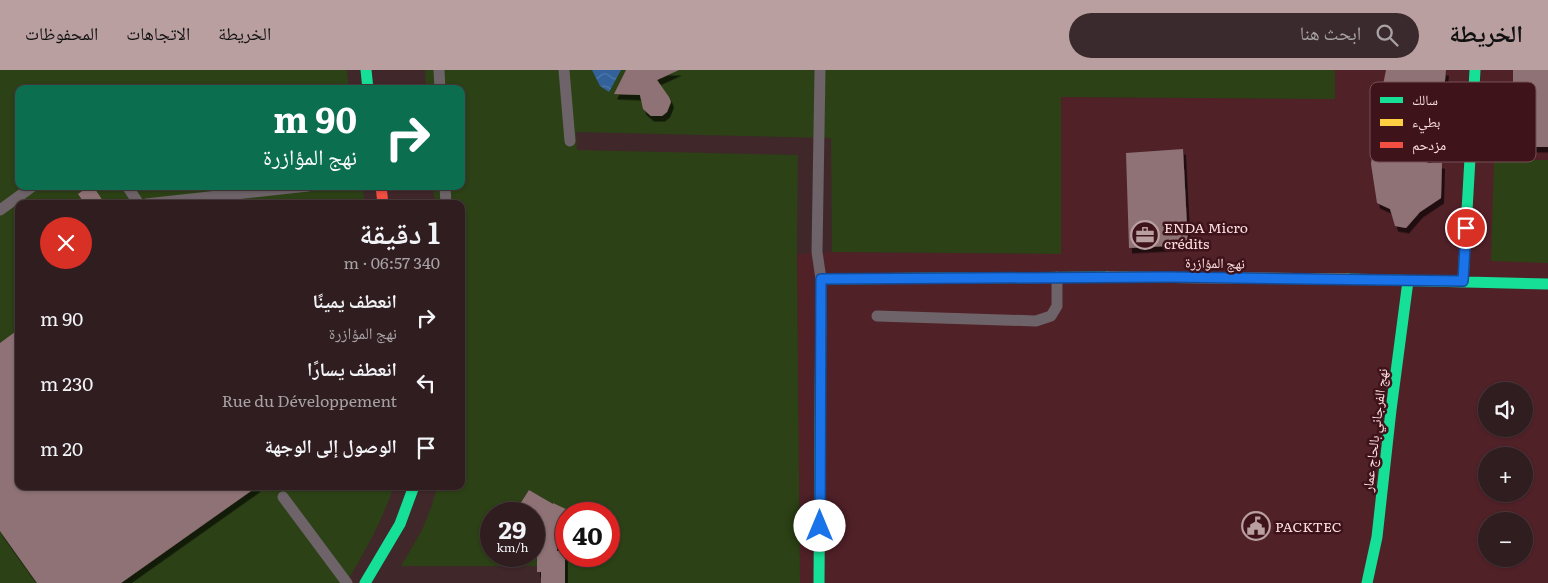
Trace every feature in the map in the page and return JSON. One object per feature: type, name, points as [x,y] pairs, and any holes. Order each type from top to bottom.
[{"type":"street","points":[[366,70],[368,85]]},
{"type":"street","points":[[1463,281],[1470,162]]},
{"type":"street","name":"نهج المؤازرة","points":[[821,279],[1168,277],[1548,284]]},
{"type":"street","points":[[819,583],[821,279]]},
{"type":"street","name":"نهج الفرجاني بالحاج عمار","points":[[1367,583],[1377,538],[1408,281]]},
{"type":"street","points":[[365,583],[400,524],[413,490]]},
{"type":"lane","points":[[564,70],[570,141]]},
{"type":"lane","points":[[820,70],[817,252],[821,279]]},
{"type":"lane","points":[[440,85],[441,71]]},
{"type":"lane","points":[[0,210],[28,190]]},
{"type":"lane","points":[[182,200],[272,190]]},
{"type":"lane","points":[[877,316],[1036,321],[1052,316],[1057,306],[1057,277]]},
{"type":"lane","points":[[284,497],[347,583]]},
{"type":"shaded area","points":[[1335,70],[1548,70],[1548,583],[800,583],[797,254],[832,252],[1060,254],[1061,97],[1335,99]]},
{"type":"green space","points":[[0,70],[347,70],[349,85],[15,85],[15,190],[84,190],[78,194],[82,200],[15,200],[15,332],[0,343]]},
{"type":"green space","points":[[425,70],[1335,70],[1335,99],[1061,97],[1061,254],[832,252],[831,138],[576,132],[577,150],[798,155],[800,583],[565,583],[565,567],[620,567],[620,502],[555,502],[548,514],[555,518],[555,527],[545,537],[545,502],[542,502],[543,498],[529,490],[521,502],[480,502],[480,566],[401,566],[422,530],[436,490],[465,490],[465,200],[435,200],[433,190],[465,190],[465,85],[426,85]]},
{"type":"green space","points":[[1536,160],[1548,160],[1548,263],[1491,261],[1494,162],[1536,162]]},
{"type":"green space","points":[[96,190],[363,190],[364,200],[102,200]]},
{"type":"green space","points":[[252,490],[392,490],[373,536],[346,583],[121,583]]},
{"type":"green space","points":[[0,531],[37,583],[0,583]]},
{"type":"water","points":[[592,70],[621,70],[609,92],[600,86]]},
{"type":"building","points":[[626,70],[679,70],[657,80],[671,102],[667,112],[662,116],[651,116],[643,109],[640,95],[614,94]]},
{"type":"building","points":[[1386,70],[1446,70],[1445,82],[1384,82]]},
{"type":"building","points":[[1513,70],[1548,70],[1548,147],[1536,147],[1536,82],[1513,82]]},
{"type":"building","points":[[1183,149],[1188,245],[1129,248],[1126,153]]},
{"type":"building","points":[[1371,162],[1442,163],[1441,198],[1420,212],[1406,228],[1395,226],[1390,209],[1377,203]]},
{"type":"building","points":[[84,190],[96,190],[102,200],[82,200],[78,194]]},
{"type":"building","points":[[15,332],[15,490],[252,490],[121,583],[37,583],[0,531],[0,343]]},
{"type":"building","points":[[529,490],[555,504],[555,567],[565,567],[565,583],[541,583],[541,572],[537,572],[537,567],[545,567],[545,502],[521,502]]},
{"type":"traffic: fast","points":[[366,70],[368,85]]},
{"type":"traffic: fast","points":[[1474,82],[1475,70]]},
{"type":"traffic: fast","points":[[1463,281],[1470,162]]},
{"type":"traffic: fast","points":[[819,583],[821,279],[1107,277]]},
{"type":"traffic: fast","points":[[1348,279],[1548,284]]},
{"type":"traffic: fast","points":[[1367,583],[1377,537],[1408,281]]},
{"type":"traffic: fast","points":[[365,583],[400,524],[413,490]]},
{"type":"traffic: slow","points":[[1107,277],[1348,279]]},
{"type":"traffic: jam","points":[[381,190],[383,200]]},
{"type":"place","name":"ENDA Micro crédits","points":[[1145,235]]},
{"type":"place","name":"PACKTEC","points":[[1256,526]]},
{"type":"route","points":[[820,526],[821,279],[1168,277],[1463,281],[1466,228]]}]
